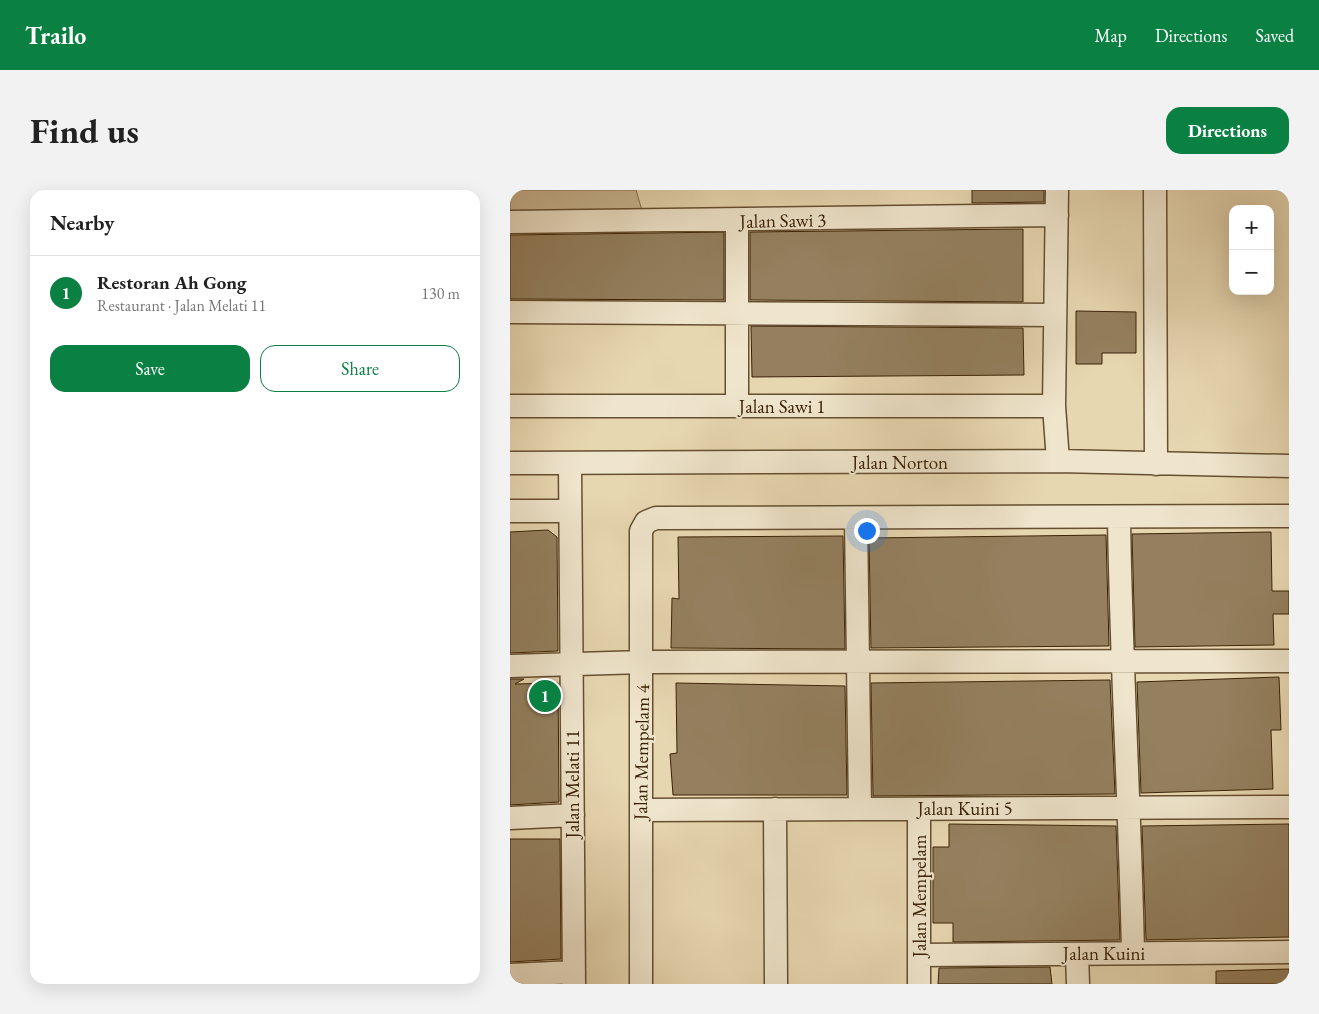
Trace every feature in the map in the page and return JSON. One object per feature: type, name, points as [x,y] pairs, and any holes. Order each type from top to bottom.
[{"type":"street","points":[[1057,190],[1054,406],[1058,462]]},
{"type":"street","points":[[1155,190],[1156,464]]},
{"type":"street","name":"Jalan Sawi 3","points":[[510,222],[1057,215]]},
{"type":"street","points":[[737,220],[737,406]]},
{"type":"street","points":[[510,312],[737,315],[1055,315]]},
{"type":"street","name":"Jalan Sawi 1","points":[[510,406],[1054,406]]},
{"type":"street","name":"Jalan Norton","points":[[510,463],[1058,462],[1289,466]]},
{"type":"street","name":"Jalan Melati 11","points":[[570,464],[574,978]]},
{"type":"street","points":[[510,512],[570,511]]},
{"type":"street","points":[[860,809],[856,518],[1289,516]]},
{"type":"street","points":[[1120,517],[1121,661],[1130,808],[1133,953]]},
{"type":"street","name":"Jalan Mempelam 4","points":[[641,984],[640,810],[643,662],[641,531],[646,522],[656,518],[856,518]]},
{"type":"street","points":[[510,666],[643,662],[1289,661]]},
{"type":"street","name":"Jalan Kuini 5","points":[[640,810],[1289,807]]},
{"type":"street","points":[[775,809],[776,984]]},
{"type":"street","name":"Jalan Mempelam","points":[[919,809],[919,984]]},
{"type":"street","points":[[510,818],[572,815]]},
{"type":"street","name":"Jalan Kuini","points":[[919,955],[1289,952]]},
{"type":"street","points":[[1076,954],[1078,984]]},
{"type":"street","points":[[510,975],[574,978]]},
{"type":"shaded area","points":[[510,190],[636,190],[645,221],[510,222]]},
{"type":"building","points":[[972,190],[1044,190],[1044,202],[972,203]]},
{"type":"building","points":[[1023,229],[1023,302],[750,300],[750,232]]},
{"type":"building","points":[[724,232],[724,300],[510,299],[510,235]]},
{"type":"building","points":[[1076,311],[1136,312],[1136,353],[1102,353],[1102,364],[1076,364]]},
{"type":"building","points":[[751,326],[1023,328],[1024,375],[752,377]]},
{"type":"building","points":[[548,530],[557,537],[558,651],[510,653],[510,532]]},
{"type":"building","points":[[1271,532],[1272,591],[1289,591],[1289,614],[1273,614],[1274,645],[1135,647],[1132,534]]},
{"type":"building","points":[[1106,535],[1109,646],[871,648],[869,538]]},
{"type":"building","points":[[843,536],[845,649],[671,648],[672,598],[679,599],[678,537]]},
{"type":"building","points":[[1279,677],[1281,730],[1271,730],[1273,789],[1141,793],[1137,682]]},
{"type":"building","points":[[510,679],[524,679],[515,684],[558,683],[559,802],[510,805]]},
{"type":"building","points":[[1110,680],[1115,794],[873,796],[871,683]]},
{"type":"building","points":[[676,683],[845,686],[847,795],[673,795],[670,754],[677,753]]},
{"type":"building","points":[[949,824],[1116,826],[1120,940],[953,942],[953,923],[933,923],[933,847],[949,847]]},
{"type":"building","points":[[1289,824],[1289,937],[1146,940],[1142,826]]},
{"type":"building","points":[[510,839],[560,839],[561,959],[510,962]]},
{"type":"building","points":[[1050,967],[1052,984],[938,984],[939,968]]},
{"type":"building","points":[[1289,969],[1289,984],[1216,984],[1216,971]]},
{"type":"place","name":"Restoran Ah Gong","points":[[545,696]]}]
